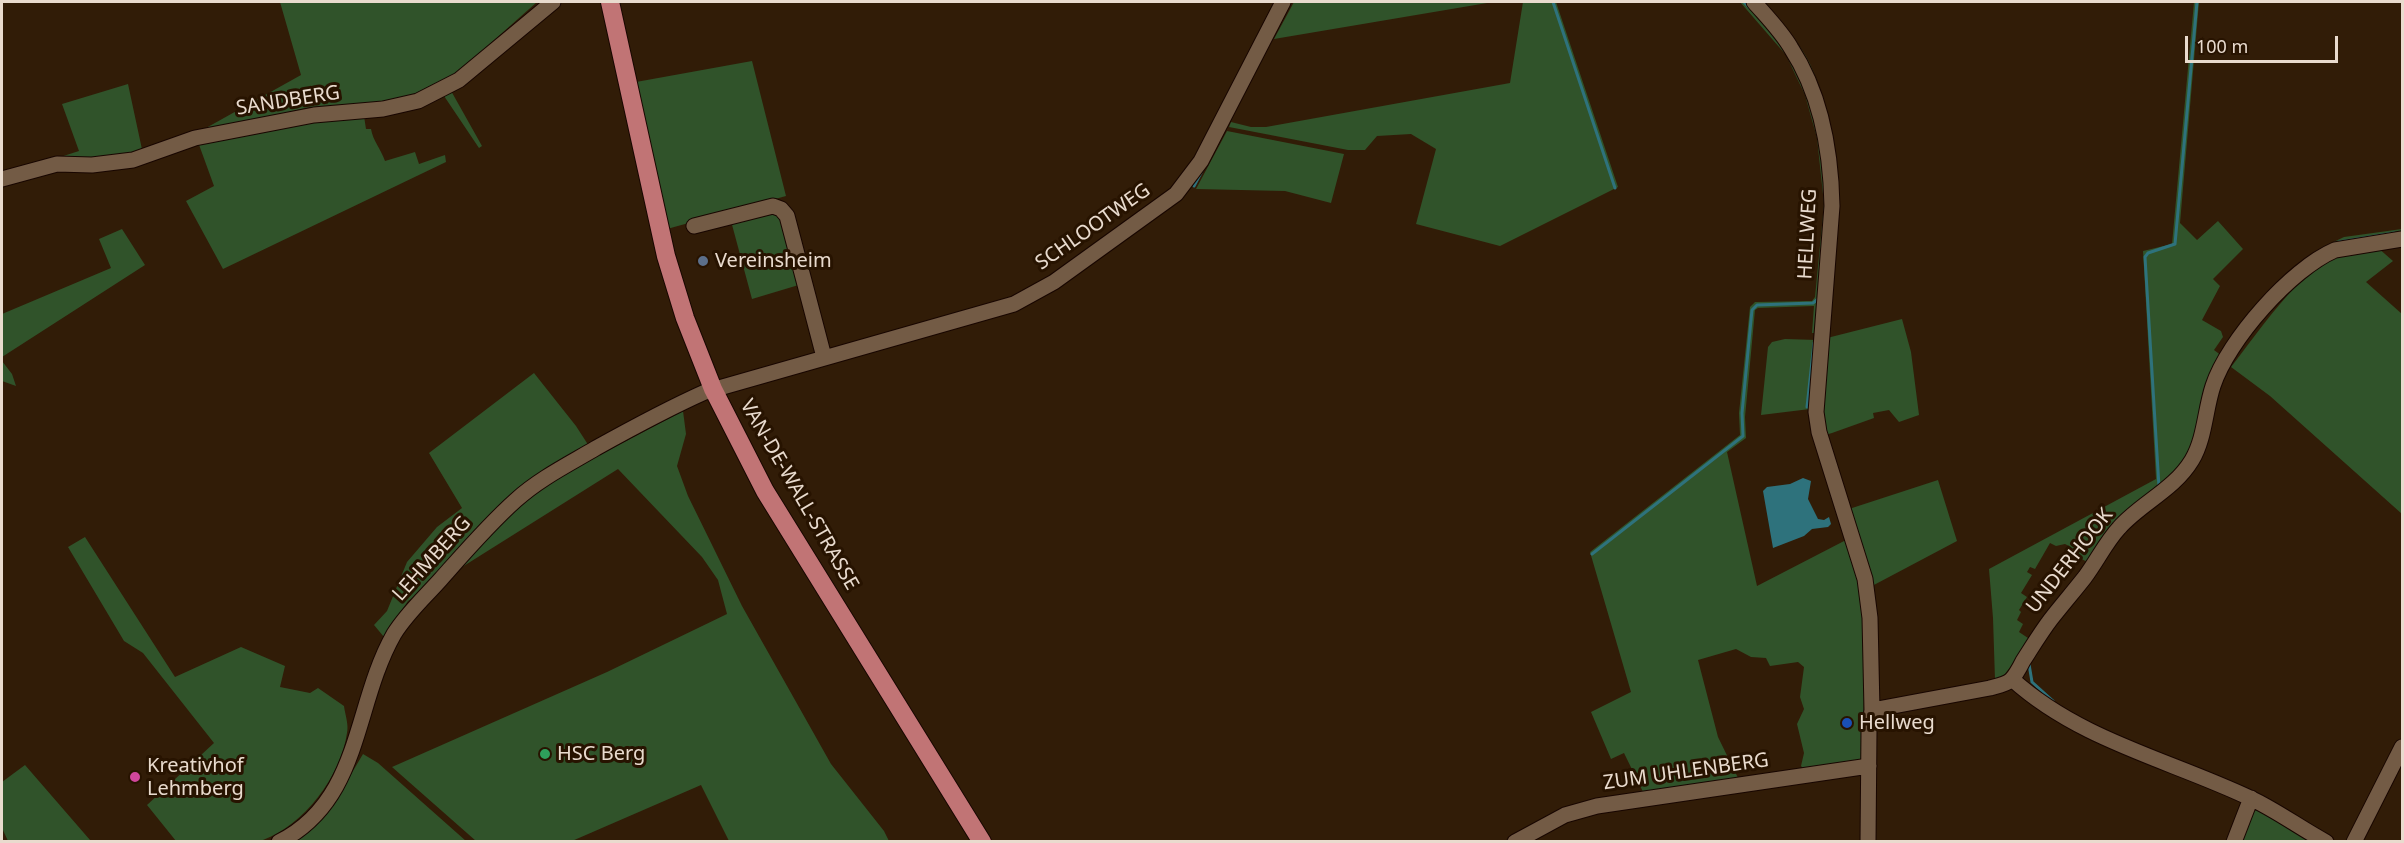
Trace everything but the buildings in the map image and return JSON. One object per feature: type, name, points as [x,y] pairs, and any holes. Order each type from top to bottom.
[{"type":"main road","name":"VAN-DE-WALL-STRASSE","points":[[610,2],[666,256],[685,318],[712,389],[765,490],[982,842]]},
{"type":"street","name":"SANDBERG","points":[[2,179],[57,164],[92,165],[133,160],[195,138],[314,115],[383,110],[418,101],[459,80],[553,2]]},
{"type":"street","name":"SCHLOOTWEG","points":[[712,389],[1014,304],[1054,282],[1176,194],[1201,161],[1283,2]]},
{"type":"street","name":"HELLWEG","points":[[1754,2],[1781,33],[1804,69],[1825,134],[1832,180],[1816,412],[1819,432],[1865,579],[1870,618],[1872,710],[1868,842]]},
{"type":"street","points":[[694,226],[773,206],[781,209],[787,216],[824,357]]},
{"type":"street","name":"UNDERHOOK","points":[[2012,679],[2044,628],[2086,576],[2117,530],[2127,519],[2166,490],[2192,461],[2217,375],[2232,350],[2273,297],[2311,262],[2335,249],[2403,239]]},
{"type":"street","name":"LEHMBERG","points":[[279,842],[306,824],[331,796],[355,746],[363,710],[378,668],[395,634],[410,611],[472,544],[517,499],[564,466],[657,414],[712,389]]},
{"type":"street","points":[[1872,710],[1990,688],[2003,685],[2012,679],[2023,689],[2078,725],[2251,798],[2326,842]]},
{"type":"street","points":[[2354,842],[2403,747]]},
{"type":"street","name":"ZUM UHLENBERG","points":[[1515,842],[1565,815],[1597,806],[1869,766]]},
{"type":"street","points":[[2234,842],[2251,798]]},
{"type":"green space","points":[[280,2],[537,2],[457,73],[414,94],[379,105],[310,107],[197,133],[301,75]]},
{"type":"green space","points":[[1294,2],[1493,2],[1274,39]]},
{"type":"green space","points":[[1523,2],[1556,2],[1618,187],[1500,246],[1416,224],[1436,149],[1411,134],[1377,136],[1365,150],[1348,150],[1229,127],[1231,122],[1251,127],[1266,127],[1510,83]]},
{"type":"green space","points":[[1740,2],[1748,2],[1780,37],[1809,92],[1828,179],[1817,333],[1812,333],[1814,306],[1755,310],[1745,417],[1746,438],[1727,452],[1757,586],[1846,540],[1862,597],[1865,666],[1862,758],[1854,764],[1806,772],[1801,766],[1804,753],[1797,724],[1804,709],[1800,697],[1804,667],[1798,662],[1770,666],[1766,658],[1751,657],[1736,649],[1698,660],[1718,737],[1740,782],[1645,796],[1624,753],[1611,759],[1591,712],[1631,692],[1590,552],[1740,435],[1739,413],[1750,307],[1755,302],[1812,301],[1815,297],[1824,204],[1817,138],[1805,95],[1786,55]]},
{"type":"green space","points":[[1763,2],[1790,33],[1813,70],[1831,129],[1836,159],[1838,218],[1827,338],[1902,319],[1911,352],[1919,415],[1899,422],[1889,410],[1873,413],[1874,418],[1832,433],[1825,435],[1822,432],[1829,136]]},
{"type":"green space","points":[[2194,2],[2199,2],[2180,223],[2197,240],[2218,221],[2243,249],[2213,279],[2220,286],[2202,320],[2221,331],[2223,337],[2214,350],[2222,356],[2198,431],[2182,464],[2089,563],[2067,551],[2069,546],[2065,544],[2056,546],[2050,543],[2035,569],[2030,567],[2027,572],[2032,575],[2021,593],[2027,597],[2019,610],[2021,612],[2017,620],[2023,624],[2019,632],[2031,640],[2001,679],[1995,680],[1989,569],[2156,479],[2143,251],[2172,244]]},
{"type":"green space","points":[[752,61],[786,196],[667,229],[636,82]]},
{"type":"green space","points":[[128,84],[143,154],[123,159],[54,159],[79,151],[62,104]]},
{"type":"green space","points":[[450,89],[482,146],[479,148],[442,93]]},
{"type":"green space","points":[[364,116],[366,129],[371,129],[385,161],[415,152],[419,164],[445,155],[446,162],[223,269],[186,201],[214,186],[198,142],[314,119]]},
{"type":"green space","points":[[1227,131],[1344,154],[1331,203],[1285,191],[1196,189]]},
{"type":"green space","points":[[770,211],[781,216],[802,284],[752,299],[731,221]]},
{"type":"green space","points":[[122,229],[145,265],[2,357],[2,314],[111,268],[99,239]]},
{"type":"green space","points":[[2402,229],[2402,235],[2323,247],[2344,237]]},
{"type":"green space","points":[[2377,247],[2393,261],[2366,282],[2402,314],[2402,514],[2270,396],[2231,367],[2279,305],[2306,276],[2336,254]]},
{"type":"green space","points":[[1785,339],[1817,340],[1812,431],[1810,409],[1761,415],[1768,347],[1772,342]]},
{"type":"green space","points":[[2,361],[12,374],[16,386],[2,381]]},
{"type":"green space","points":[[534,373],[576,426],[596,457],[683,411],[686,434],[677,466],[688,496],[742,606],[831,764],[884,831],[889,841],[729,841],[701,785],[572,841],[476,841],[392,767],[607,672],[727,614],[718,580],[702,557],[618,469],[408,601],[384,637],[374,625],[387,611],[407,562],[437,527],[462,508],[429,453]]},
{"type":"green space","points":[[1938,480],[1957,541],[1872,586],[1849,509]]},
{"type":"green space","points":[[85,537],[175,677],[241,647],[285,666],[280,687],[310,693],[318,688],[344,706],[347,730],[337,766],[318,797],[293,823],[263,840],[176,841],[147,805],[214,743],[143,653],[124,641],[68,547]]},
{"type":"green space","points":[[363,754],[378,763],[466,841],[295,842],[331,808]]},
{"type":"green space","points":[[25,765],[90,840],[8,841],[2,828],[2,782]]},
{"type":"green space","points":[[2260,809],[2315,842],[2239,842],[2251,812]]},
{"type":"water","points":[[1803,478],[1811,481],[1808,499],[1818,519],[1824,520],[1829,517],[1831,524],[1828,527],[1812,529],[1804,536],[1773,548],[1763,491],[1767,487],[1790,484]]},
{"type":"waterway","points":[[1553,2],[1615,188]]},
{"type":"waterway","points":[[1744,2],[1750,8]]},
{"type":"waterway","points":[[2159,487],[2145,257],[2148,253],[2175,244],[2197,2]]},
{"type":"waterway","points":[[1194,186],[1203,169]]},
{"type":"waterway","points":[[2339,242],[2394,233]]},
{"type":"waterway","points":[[1592,554],[1743,436],[1742,413],[1752,310],[1757,305],[1813,303],[1819,296]]},
{"type":"waterway","points":[[1807,407],[1814,343]]},
{"type":"waterway","points":[[2029,664],[2032,682],[2053,701]]},
{"type":"place","name":"Vereinsheim","points":[[703,261]]},
{"type":"place","name":"Hellweg","points":[[1847,723]]},
{"type":"place","name":"HSC Berg","points":[[545,754]]},
{"type":"place","name":"Kreativhof Lehmberg","points":[[135,777]]}]
